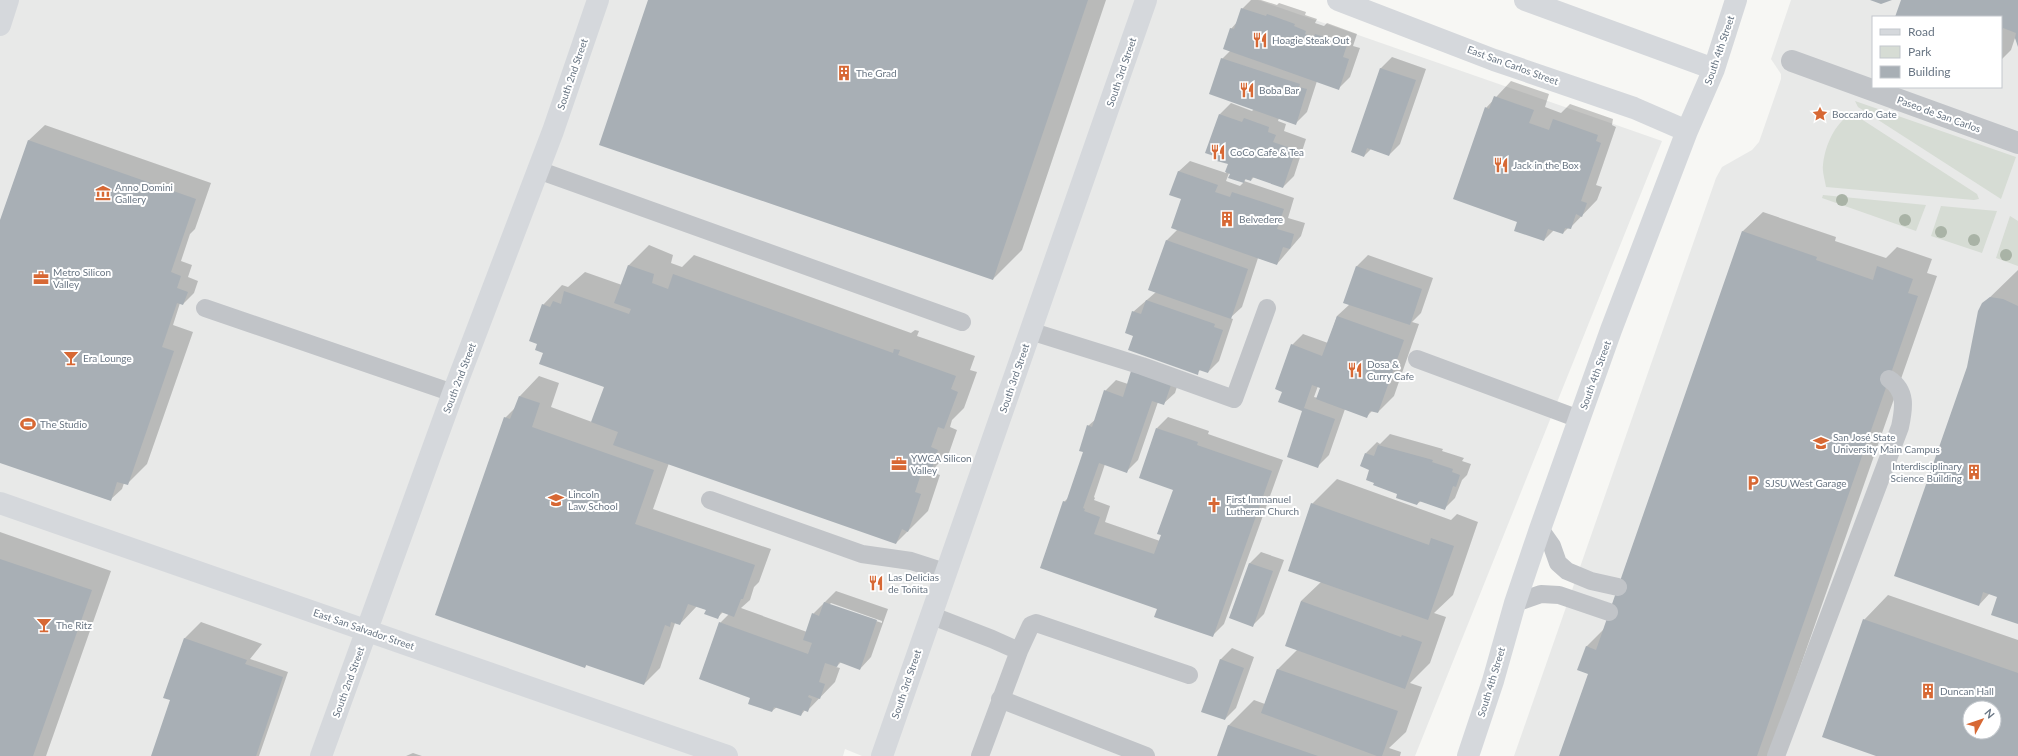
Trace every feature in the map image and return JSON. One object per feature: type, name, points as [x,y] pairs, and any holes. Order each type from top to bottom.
[{"type":"street","points":[[0,25],[8,0]]},
{"type":"street","name":"South 2nd Street","points":[[322,756],[453,393],[538,170],[598,0]]},
{"type":"street","name":"South 3rd Street","points":[[882,756],[1146,0]]},
{"type":"street","name":"East San Carlos Street","points":[[1338,0],[1494,60],[1634,108],[1687,131]]},
{"type":"street","points":[[1524,0],[1714,68]]},
{"type":"street","name":"South 4th Street","points":[[1468,756],[1493,681],[1515,603],[1540,529],[1579,419],[1687,131],[1714,68],[1736,0]]},
{"type":"street","name":"Paseo de San Carlos","points":[[1792,61],[2018,142]]},
{"type":"street","name":"East San Salvador Street","points":[[0,503],[727,756]]},
{"type":"lane","points":[[538,170],[962,322]]},
{"type":"lane","points":[[205,308],[453,393]]},
{"type":"lane","points":[[1030,331],[1142,366],[1234,399],[1267,308]]},
{"type":"lane","points":[[1417,359],[1579,419]]},
{"type":"lane","points":[[1776,756],[1900,427],[1904,409],[1903,395],[1896,384],[1888,379]]},
{"type":"lane","points":[[710,500],[862,554],[911,561],[945,572]]},
{"type":"lane","points":[[1540,529],[1552,546],[1558,564],[1567,571],[1591,581],[1618,587]]},
{"type":"lane","points":[[1515,603],[1541,594],[1559,595],[1609,612]]},
{"type":"lane","points":[[930,615],[992,638],[1019,651]]},
{"type":"lane","points":[[980,756],[1019,651],[1031,625],[1036,623],[1189,675]]},
{"type":"lane","points":[[1000,699],[1146,756]]},
{"type":"shaded area","points":[[0,0],[1258,0],[1662,141],[1415,756],[862,756],[845,749],[843,756],[0,756]]},
{"type":"shaded area","name":"San José State University Main Campus","points":[[1791,0],[2018,0],[2018,756],[1514,756],[1716,178],[1722,167],[1752,150],[1759,142],[1781,79],[1781,74],[1771,59]]},
{"type":"green space","points":[[1855,101],[2016,157],[2001,199],[1858,107]]},
{"type":"green space","points":[[1852,113],[1977,194],[1979,199],[1974,200],[1826,187],[1823,168],[1826,150],[1836,129],[1846,117]]},
{"type":"green space","points":[[1823,195],[1926,205],[1916,231],[1822,198]]},
{"type":"green space","points":[[1941,206],[1997,211],[1982,253],[1931,236]]},
{"type":"green space","points":[[2010,216],[2018,221],[2018,266],[1996,258]]},
{"type":"building","name":"The Grad","points":[[648,0],[1088,0],[993,280],[599,145]]},
{"type":"building","points":[[1870,0],[1892,0],[1881,4]]},
{"type":"building","points":[[1901,0],[2018,0],[2018,47],[2015,38],[2016,33],[2003,28],[2002,30],[2002,16],[1895,16]]},
{"type":"building","points":[[1241,8],[1266,16],[1267,14],[1295,24],[1294,26],[1306,31],[1305,34],[1314,37],[1315,34],[1347,45],[1343,57],[1349,59],[1339,90],[1223,49],[1230,28],[1234,29]]},
{"type":"building","points":[[1221,58],[1300,84],[1299,87],[1307,89],[1296,125],[1209,94]]},
{"type":"building","points":[[1380,68],[1416,80],[1389,156],[1367,148],[1364,157],[1351,152]]},
{"type":"building","points":[[1494,96],[1534,110],[1529,123],[1549,130],[1553,119],[1598,135],[1596,141],[1601,143],[1581,201],[1587,203],[1582,217],[1576,214],[1571,229],[1565,228],[1563,234],[1548,229],[1544,241],[1514,231],[1517,222],[1453,199],[1485,107],[1489,109]]},
{"type":"building","points":[[1219,114],[1242,122],[1244,118],[1269,127],[1268,132],[1276,135],[1273,142],[1296,150],[1283,188],[1252,177],[1251,181],[1245,179],[1244,183],[1228,178],[1230,174],[1225,172],[1228,164],[1213,160],[1214,156],[1205,153]]},
{"type":"building","points":[[28,140],[196,199],[171,272],[181,276],[177,288],[188,292],[183,305],[177,303],[162,347],[174,351],[128,485],[117,482],[111,501],[0,463],[0,220]]},
{"type":"building","name":"Belvedere","points":[[1178,171],[1218,185],[1215,192],[1230,197],[1232,192],[1284,209],[1277,229],[1294,234],[1290,249],[1283,247],[1277,265],[1171,228],[1181,199],[1169,195]]},
{"type":"building","name":"SJSU West Garage","points":[[1742,231],[1817,257],[1816,260],[1873,280],[1877,266],[1913,279],[1908,293],[1918,296],[1757,756],[1559,756],[1588,674],[1577,670],[1586,646],[1596,650]]},
{"type":"building","points":[[1166,240],[1248,269],[1231,319],[1148,290]]},
{"type":"building","points":[[628,265],[654,274],[652,283],[668,289],[673,274],[893,353],[894,349],[900,350],[898,355],[956,376],[951,389],[958,392],[944,429],[938,427],[931,447],[938,450],[930,474],[922,471],[915,492],[921,494],[908,532],[902,529],[896,544],[613,445],[618,432],[591,422],[604,387],[539,364],[543,353],[535,350],[537,344],[529,341],[542,304],[550,307],[553,301],[561,304],[564,291],[629,314],[631,309],[614,303]]},
{"type":"building","points":[[1356,266],[1422,289],[1410,325],[1343,303]]},
{"type":"building","name":"Interdisciplinary Science Building","points":[[1990,297],[2003,299],[2018,306],[2018,624],[1991,615],[1997,597],[1983,592],[1979,606],[1894,576],[1967,367],[1978,311],[1982,303]]},
{"type":"building","points":[[1146,300],[1215,324],[1214,327],[1223,330],[1208,373],[1199,370],[1198,375],[1128,350],[1133,336],[1125,333],[1132,311],[1141,314]]},
{"type":"building","name":"Dosa & Curry Cafe","points":[[1337,316],[1404,340],[1378,413],[1370,411],[1367,418],[1316,399],[1320,388],[1312,385],[1304,408],[1335,419],[1318,468],[1287,457],[1302,411],[1278,402],[1282,392],[1275,389],[1291,344],[1322,356]]},
{"type":"building","name":"First Immanuel Lutheran Church","points":[[1131,371],[1171,385],[1164,405],[1152,401],[1127,473],[1099,463],[1083,508],[1085,509],[1084,511],[1100,517],[1094,534],[1154,554],[1161,535],[1157,534],[1173,490],[1139,478],[1156,428],[1198,442],[1197,445],[1272,471],[1213,637],[1154,617],[1157,609],[1040,568],[1063,501],[1066,502],[1083,452],[1079,451],[1087,425],[1092,427],[1104,390],[1123,397]]},
{"type":"building","points":[[519,396],[540,403],[532,427],[654,470],[635,524],[755,565],[743,599],[741,599],[734,617],[721,612],[718,619],[704,614],[706,610],[688,604],[680,625],[671,622],[670,627],[665,625],[644,685],[586,665],[585,668],[435,615],[504,417],[510,419]]},
{"type":"building","points":[[1378,445],[1433,460],[1432,462],[1453,469],[1452,472],[1460,475],[1456,487],[1453,486],[1445,510],[1419,501],[1417,505],[1396,498],[1397,494],[1373,485],[1374,483],[1366,480],[1369,470],[1360,466],[1365,453],[1374,456]]},
{"type":"building","points":[[1311,503],[1429,545],[1431,538],[1454,546],[1428,620],[1288,571]]},
{"type":"building","name":"The Ritz","points":[[0,559],[92,590],[33,756],[0,756]]},
{"type":"building","points":[[1249,563],[1273,571],[1253,627],[1229,618]]},
{"type":"building","points":[[1301,601],[1401,637],[1402,635],[1422,642],[1405,689],[1285,646]]},
{"type":"building","points":[[824,602],[877,620],[860,670],[839,662],[837,667],[825,663],[819,682],[825,684],[820,699],[809,695],[808,697],[812,699],[808,712],[803,710],[801,716],[774,707],[772,712],[748,704],[750,698],[699,679],[719,622],[808,654],[812,643],[803,640],[812,613],[819,616]]},
{"type":"building","name":"Duncan Hall","points":[[1863,619],[2018,673],[2018,756],[1876,756],[1822,737]]},
{"type":"building","points":[[184,638],[247,660],[245,664],[283,677],[256,756],[151,756],[170,700],[163,698]]},
{"type":"building","points":[[1220,659],[1244,668],[1225,720],[1201,712]]},
{"type":"building","points":[[1277,669],[1398,711],[1382,756],[1377,756],[1261,713]]},
{"type":"building","points":[[1228,725],[1318,756],[1217,756]]},
{"type":"place","name":"Hoagie Steak Out","points":[[1260,40]]},
{"type":"place","name":"The Grad","points":[[844,73]]},
{"type":"place","name":"Boba Bar","points":[[1247,90]]},
{"type":"place","name":"Boccardo Gate","points":[[1820,114]]},
{"type":"place","name":"CoCo Cafe & Tea","points":[[1218,152]]},
{"type":"place","name":"Jack in the Box","points":[[1501,165]]},
{"type":"place","name":"Anno Domini Gallery","points":[[103,193]]},
{"type":"place","name":"Belvedere","points":[[1227,219]]},
{"type":"place","name":"Metro Silicon Valley","points":[[41,278]]},
{"type":"place","name":"Era Lounge","points":[[71,358]]},
{"type":"place","name":"Dosa & Curry Cafe","points":[[1355,370]]},
{"type":"place","name":"The Studio","points":[[28,424]]},
{"type":"place","name":"San José State University Main Campus","points":[[1821,443]]},
{"type":"place","name":"YWCA Silicon Valley","points":[[899,464]]},
{"type":"place","name":"Interdisciplinary Science Building","points":[[1974,472]]},
{"type":"place","name":"SJSU West Garage","points":[[1753,483]]},
{"type":"place","name":"Lincoln Law School","points":[[556,500]]},
{"type":"place","name":"First Immanuel Lutheran Church","points":[[1214,505]]},
{"type":"place","name":"Las Delicias de Toñita","points":[[876,583]]},
{"type":"place","name":"The Ritz","points":[[44,625]]},
{"type":"place","name":"Duncan Hall","points":[[1928,691]]}]
